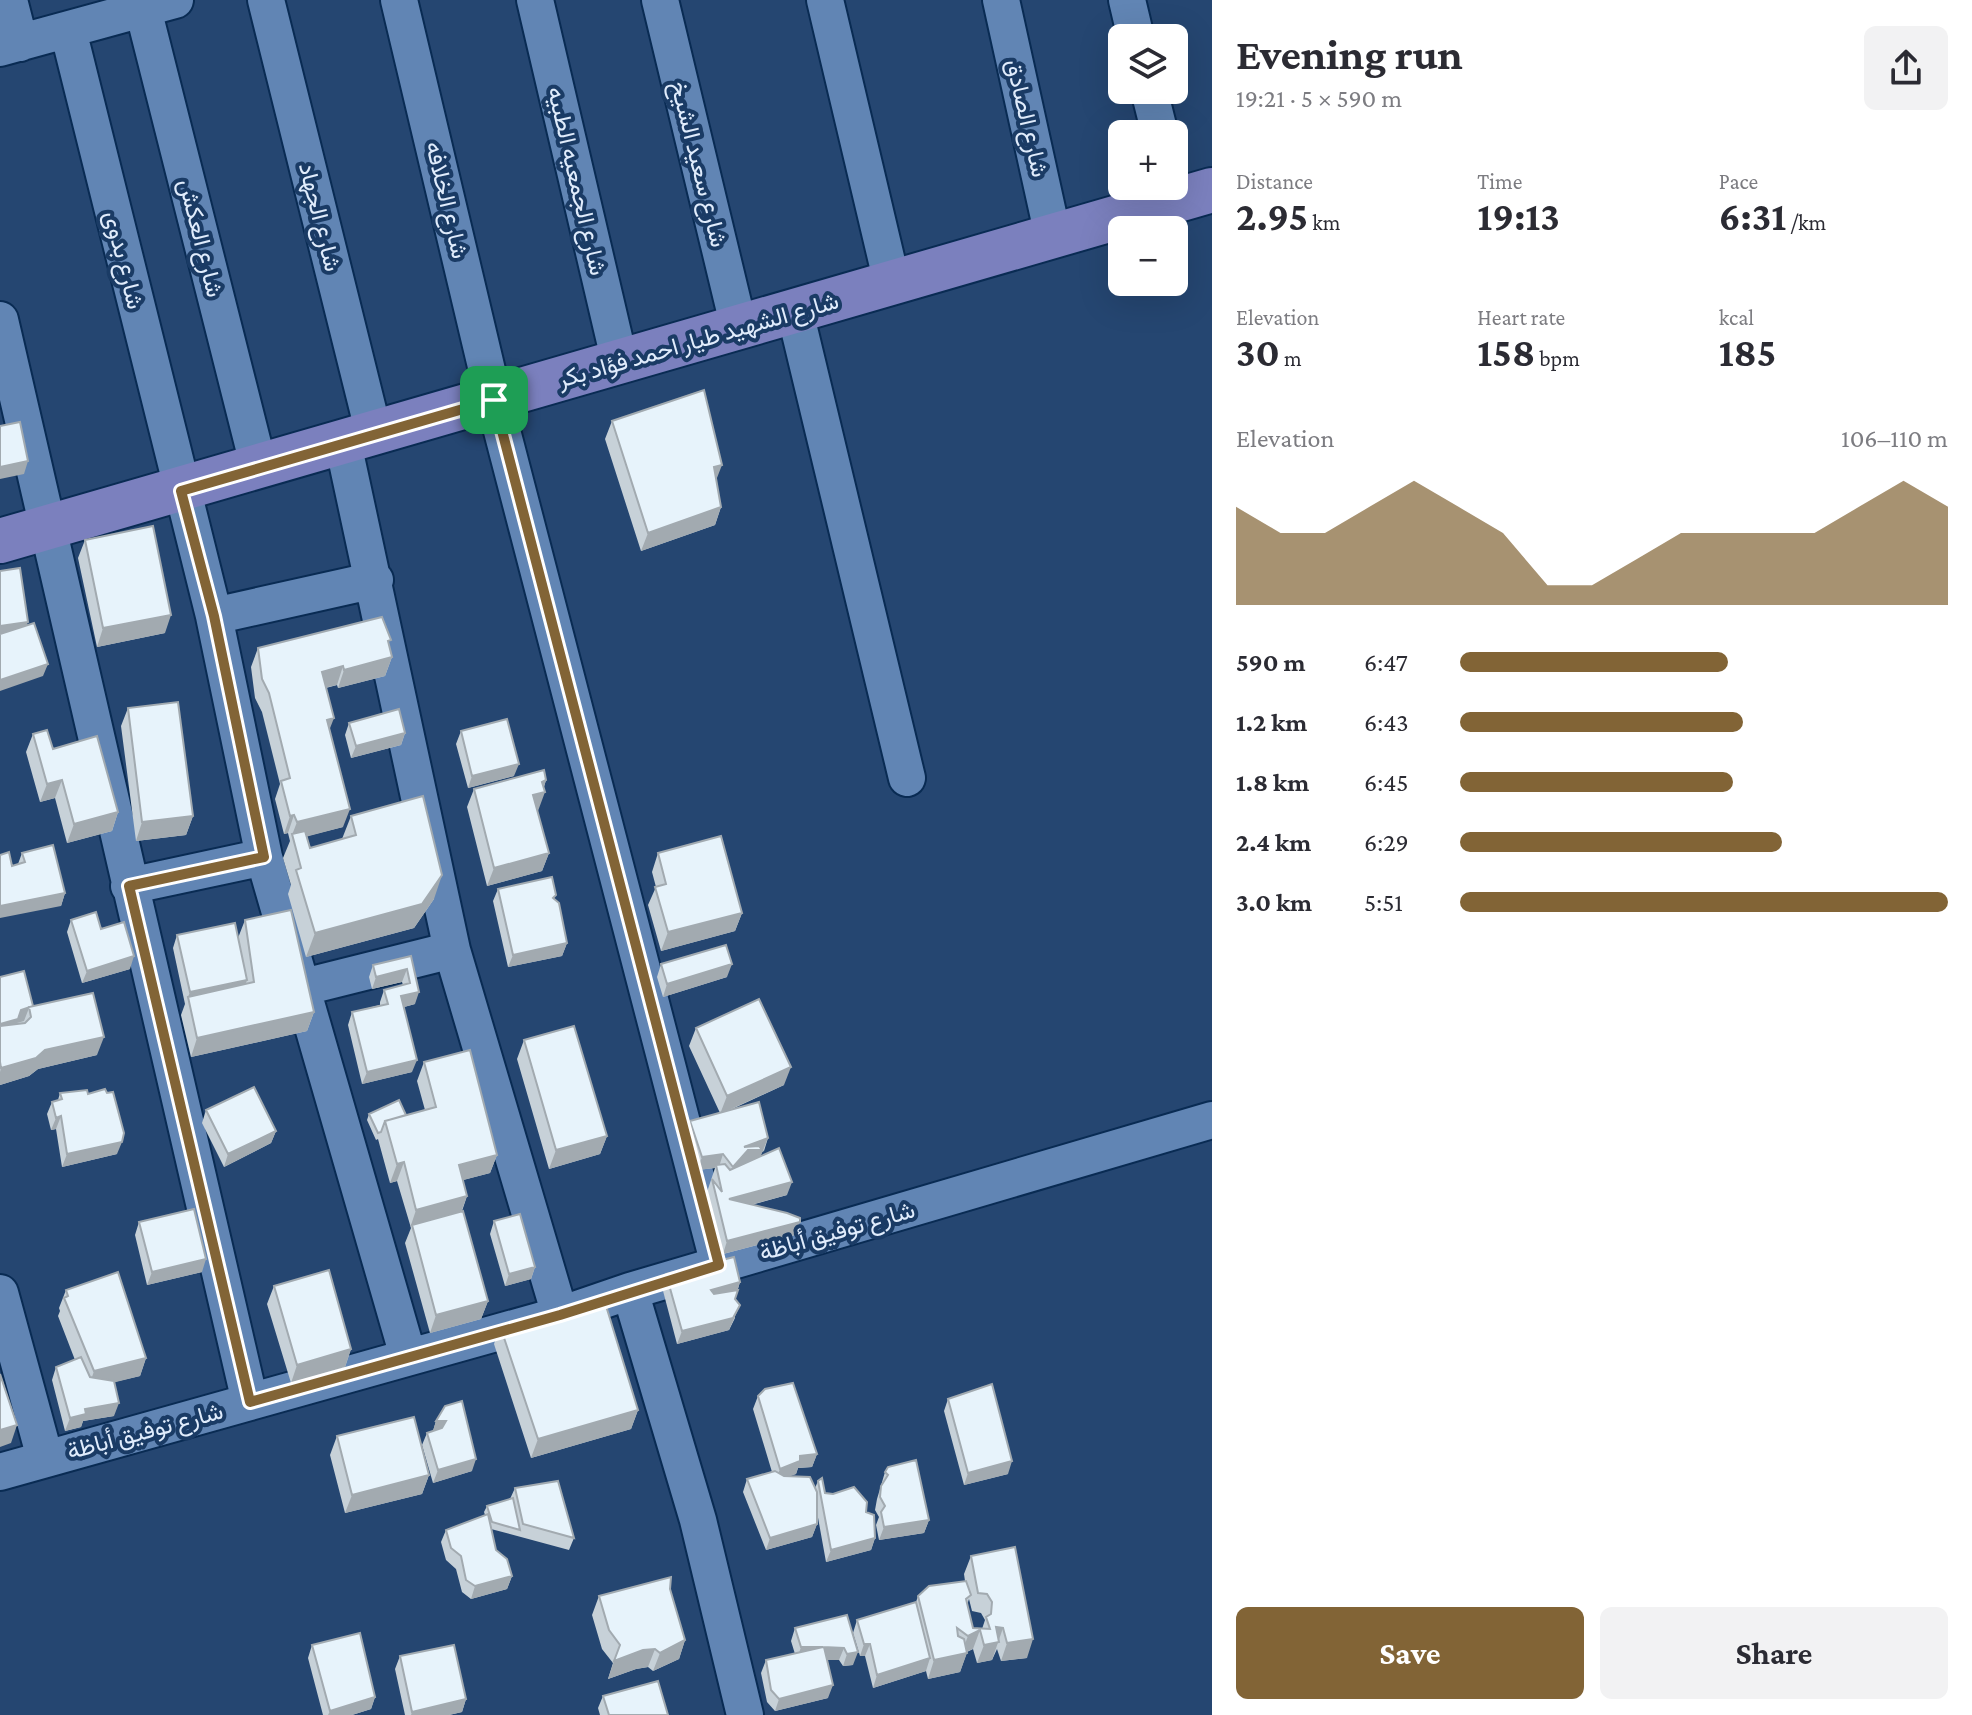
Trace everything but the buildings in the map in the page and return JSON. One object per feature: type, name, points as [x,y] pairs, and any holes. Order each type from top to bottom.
[{"type":"street","points":[[9,0],[10,46],[159,4]]},
{"type":"street","name":"شارع الجهاد","points":[[266,0],[358,439],[375,580],[452,950],[560,1315]]},
{"type":"street","name":"شارع الخلافه","points":[[399,0],[494,400],[719,1265]]},
{"type":"street","name":"شارع الجمعيه الطبيه","points":[[535,0],[620,363]]},
{"type":"street","name":"شارع سعيد الشيخ","points":[[660,0],[739,328]]},
{"type":"street","points":[[825,0],[892,283]]},
{"type":"street","name":"شارع الصادق","points":[[1001,0],[1053,236]]},
{"type":"street","points":[[1127,0],[1133,24]]},
{"type":"street","name":"شارع العكش","points":[[159,4],[259,468]]},
{"type":"street","name":"شارع بدوى","points":[[68,30],[214,616],[264,857],[408,1356]]},
{"type":"street","name":"شارع الشهيد طيار احمد فؤاد بكر","points":[[0,541],[181,491],[1196,194]]},
{"type":"street","points":[[795,312],[907,778]]},
{"type":"street","points":[[0,320],[250,1402]]},
{"type":"street","points":[[214,616],[375,580]]},
{"type":"street","points":[[129,886],[264,857]]},
{"type":"street","points":[[304,987],[452,950]]},
{"type":"street","name":"شارع توفيق أباظة","points":[[0,1472],[560,1315],[630,1291],[1212,1120]]},
{"type":"street","points":[[630,1291],[698,1520],[745,1715]]},
{"type":"street","points":[[0,1293],[45,1458]]},
{"type":"route","points":[[494,400],[719,1265],[560,1315],[250,1402],[129,886],[264,857],[214,616],[181,491],[494,400]]}]
